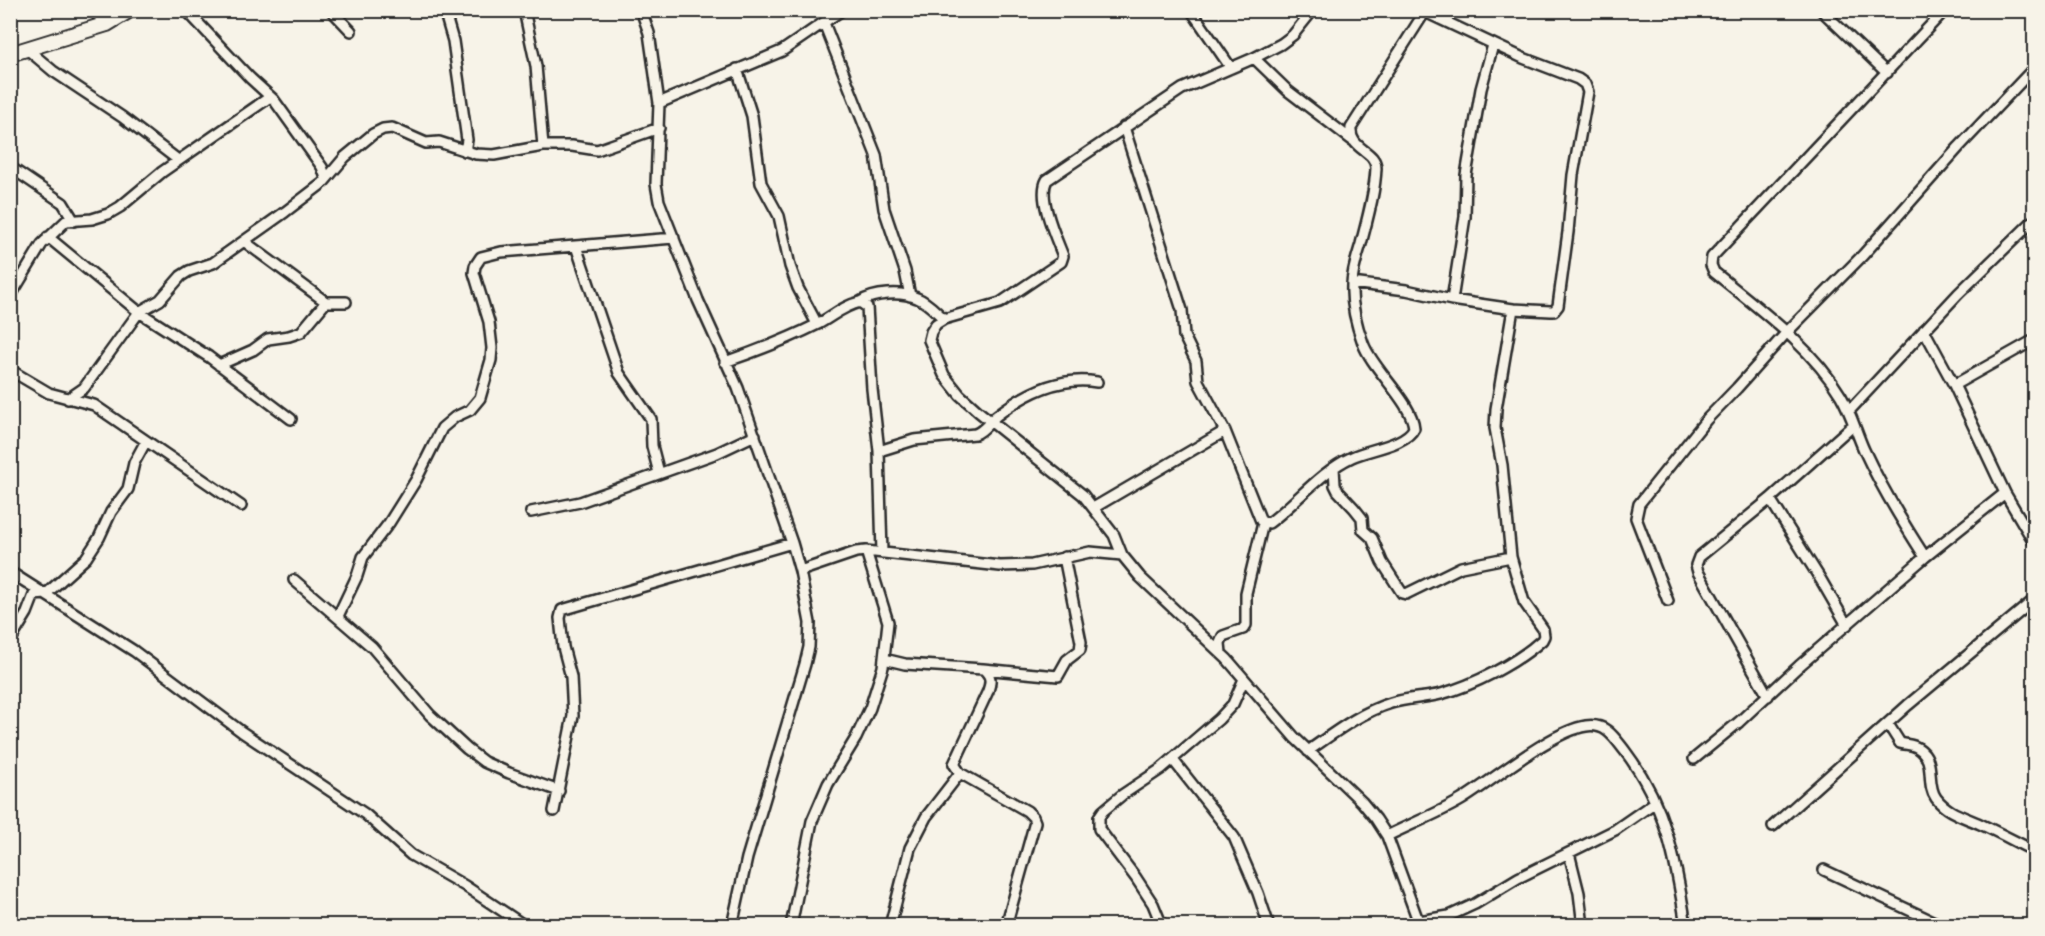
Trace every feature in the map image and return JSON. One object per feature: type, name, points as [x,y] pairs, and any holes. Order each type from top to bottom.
[{"type":"street","points":[[92,10],[107,24]]},
{"type":"street","points":[[10,54],[107,24],[130,10]]},
{"type":"street","points":[[186,10],[281,109],[322,167],[326,178]]},
{"type":"street","points":[[331,10],[351,31]]},
{"type":"street","points":[[444,10],[453,41],[467,140],[465,151]]},
{"type":"street","points":[[524,10],[536,66],[543,146]]},
{"type":"street","points":[[641,10],[649,33],[659,103],[656,184],[659,201],[698,300],[738,388],[755,435],[792,543],[810,623],[809,647],[747,858],[732,926]]},
{"type":"street","points":[[659,103],[782,51],[842,10]]},
{"type":"street","points":[[1191,10],[1231,68]]},
{"type":"street","points":[[1313,10],[1293,35],[1281,44],[1182,89],[1047,180],[1043,190],[1049,217],[1063,256],[1061,262],[1000,303],[936,324],[929,340],[944,375],[960,395],[1068,481],[1095,507],[1114,535],[1122,555],[1151,588],[1221,653],[1308,751],[1362,802],[1387,836],[1419,923],[1461,911],[1518,878],[1615,830],[1654,803]]},
{"type":"street","points":[[1821,10],[1887,73]]},
{"type":"street","points":[[1925,557],[1864,451],[1849,411],[1834,385],[1787,332],[1714,272],[1711,265],[1712,257],[1946,10]]},
{"type":"street","points":[[1352,140],[1351,128],[1425,11],[1492,45],[1578,79],[1585,84],[1588,92],[1573,175],[1568,232],[1556,309],[1551,311],[1513,309],[1352,283]]},
{"type":"street","points":[[824,23],[876,155],[884,209],[905,271],[910,296]]},
{"type":"street","points":[[1452,300],[1466,217],[1466,175],[1481,89],[1492,45]]},
{"type":"street","points":[[27,49],[53,71],[122,117],[178,160]]},
{"type":"street","points":[[1254,58],[1288,91],[1372,158],[1376,169],[1352,283],[1355,315],[1366,352],[1412,418],[1414,428],[1407,436],[1354,456],[1324,474],[1285,511],[1269,523],[1263,523]]},
{"type":"street","points":[[737,69],[752,116],[761,183],[779,216],[790,266],[798,288],[817,324]]},
{"type":"street","points":[[1668,601],[1639,527],[1636,511],[1667,467],[1707,419],[1787,332],[1863,255],[1959,147],[2034,70]]},
{"type":"street","points":[[10,297],[42,244],[66,221],[92,219],[120,207],[178,160],[270,97]]},
{"type":"street","points":[[1124,127],[1182,310],[1184,336],[1196,361],[1198,381],[1225,431],[1263,523],[1246,593],[1246,625],[1242,629],[1222,636],[1221,653]]},
{"type":"street","points":[[68,399],[84,388],[139,312],[160,300],[181,276],[213,263],[245,242],[324,183],[345,157],[373,134],[383,129],[392,128],[426,143],[439,142],[465,151],[494,155],[543,146],[572,146],[597,150],[659,128]]},
{"type":"street","points":[[10,167],[63,203],[74,221]]},
{"type":"street","points":[[1849,411],[1924,330],[2034,220]]},
{"type":"street","points":[[48,237],[139,312],[219,365],[291,419]]},
{"type":"street","points":[[338,616],[357,576],[363,557],[385,529],[416,480],[442,428],[455,417],[470,410],[480,398],[491,360],[492,348],[489,322],[474,273],[481,257],[501,252],[674,238]]},
{"type":"street","points":[[245,242],[326,302],[346,302]]},
{"type":"street","points":[[576,246],[619,373],[651,419],[652,446],[659,473]]},
{"type":"street","points":[[725,362],[764,348],[817,324],[839,309],[875,295],[910,296],[924,301],[944,320]]},
{"type":"street","points":[[219,365],[253,350],[268,339],[301,332],[326,302]]},
{"type":"street","points":[[860,302],[868,308],[872,388],[879,451],[882,553]]},
{"type":"street","points":[[1308,751],[1369,711],[1392,702],[1441,694],[1514,662],[1544,636],[1543,629],[1524,602],[1511,556],[1495,419],[1513,309]]},
{"type":"street","points":[[1924,330],[1954,385],[2005,493],[2034,542]]},
{"type":"street","points":[[1954,385],[2034,340]]},
{"type":"street","points":[[11,370],[44,391],[94,405],[241,506]]},
{"type":"street","points":[[879,451],[914,440],[975,434],[982,431],[990,421],[1013,403],[1045,388],[1082,379],[1097,381]]},
{"type":"street","points":[[84,388],[94,405]]},
{"type":"street","points":[[1768,696],[1696,565],[1699,557],[1770,500],[1853,425]]},
{"type":"street","points":[[1095,507],[1225,431]]},
{"type":"street","points":[[531,512],[580,502],[717,453],[755,435]]},
{"type":"street","points":[[10,641],[27,613],[34,595],[45,594],[86,558],[99,538],[111,512],[128,489],[134,463],[146,441]]},
{"type":"street","points":[[1334,468],[1335,485],[1338,491],[1360,515],[1363,530],[1372,538],[1382,562],[1402,593],[1406,594],[1461,567],[1511,556]]},
{"type":"street","points":[[1694,759],[1925,557],[2005,493]]},
{"type":"street","points":[[1770,500],[1847,625]]},
{"type":"street","points":[[554,811],[573,716],[571,677],[563,647],[560,618],[562,610],[792,543]]},
{"type":"street","points":[[800,571],[856,552],[866,551],[1000,566],[1032,565],[1101,551],[1122,555]]},
{"type":"street","points":[[791,926],[812,821],[828,784],[856,738],[870,708],[884,659],[888,622],[866,551]]},
{"type":"street","points":[[884,659],[905,664],[1058,676],[1068,659],[1080,650],[1081,642],[1064,557]]},
{"type":"street","points":[[10,572],[134,651],[242,732],[365,814],[411,855],[457,880],[525,926]]},
{"type":"street","points":[[294,580],[372,647],[430,715],[467,749],[484,762],[508,773],[559,791]]},
{"type":"street","points":[[1773,826],[1993,633],[2034,600]]},
{"type":"street","points":[[983,669],[990,676],[988,691],[954,764],[960,773],[1027,811],[1035,822],[1006,926]]},
{"type":"street","points":[[1162,926],[1153,903],[1107,841],[1099,823],[1103,811],[1173,760],[1219,719],[1233,704],[1244,679]]},
{"type":"street","points":[[1888,724],[1900,743],[1916,747],[1926,756],[1934,796],[1941,804],[2034,851]]},
{"type":"street","points":[[1387,836],[1459,801],[1567,731],[1586,726],[1598,726],[1607,730],[1614,737],[1637,766],[1667,829],[1677,866],[1686,926]]},
{"type":"street","points":[[1173,760],[1234,837],[1258,893],[1269,926]]},
{"type":"street","points":[[890,926],[914,840],[926,818],[960,773]]},
{"type":"street","points":[[1569,853],[1579,893],[1583,926]]},
{"type":"street","points":[[1824,870],[1943,926]]},
{"type":"street","points":[[2032,926],[2034,921]]}]
